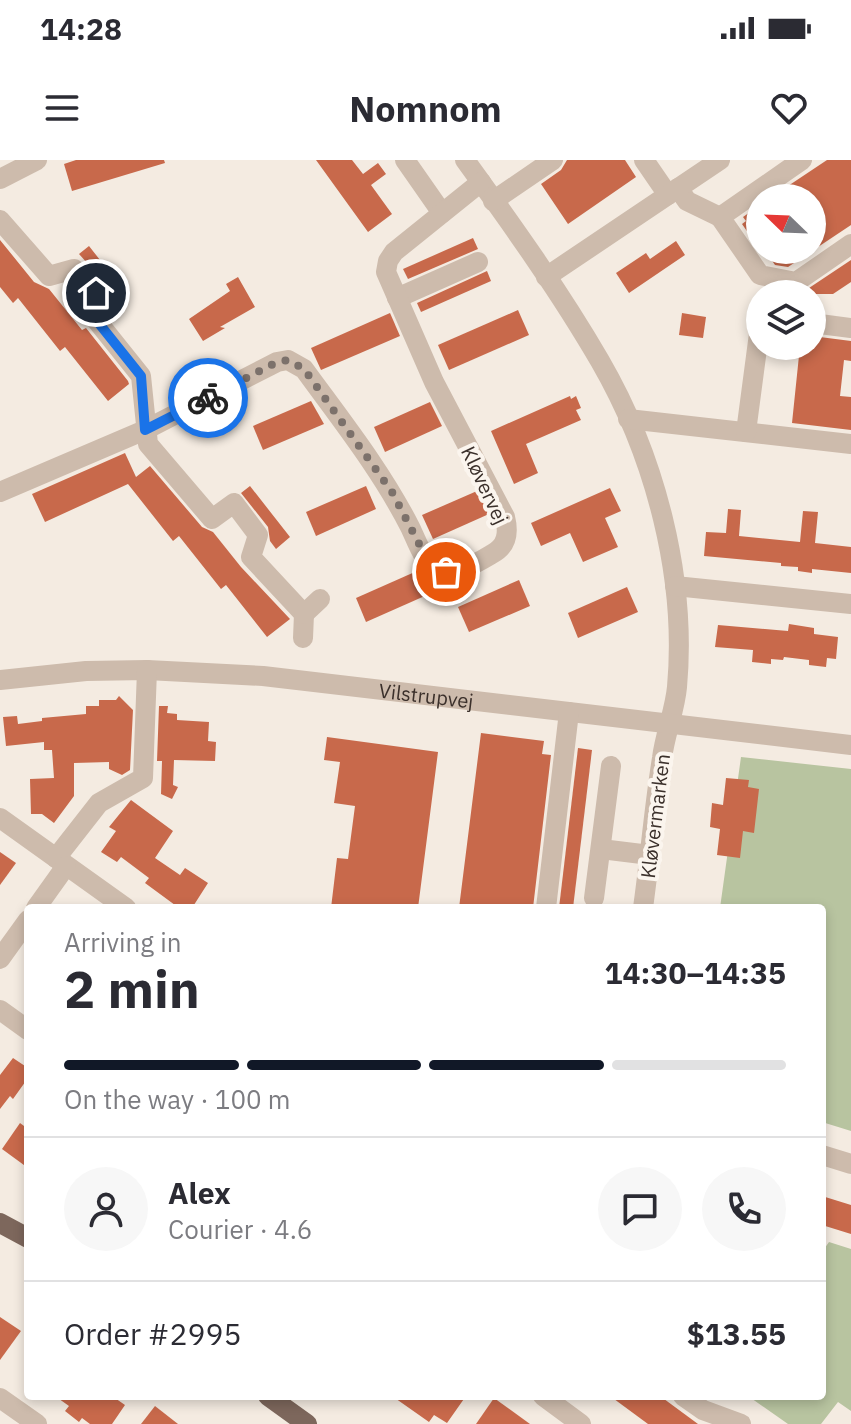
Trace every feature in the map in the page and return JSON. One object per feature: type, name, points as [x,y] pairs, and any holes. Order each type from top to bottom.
[{"type":"main road","points":[[0,1223],[24,1236]]},
{"type":"main road","points":[[274,1400],[307,1424]]},
{"type":"street","points":[[0,179],[37,160]]},
{"type":"street","points":[[405,160],[442,213]]},
{"type":"street","points":[[493,201],[553,160]]},
{"type":"street","points":[[644,160],[673,192],[720,217],[760,275],[796,282],[851,244]]},
{"type":"street","points":[[546,277],[720,160]]},
{"type":"street","points":[[720,217],[802,160]]},
{"type":"street","name":"Kløvervej","points":[[145,430],[277,362],[288,360],[304,369],[392,492],[429,563],[446,572],[459,570],[496,552],[505,544],[505,517],[434,382],[386,272],[394,252],[442,213],[474,167],[493,201],[601,362],[648,470],[662,517],[675,586],[677,690],[668,724]]},
{"type":"street","points":[[0,220],[49,276],[74,269],[96,293],[89,311],[141,376],[148,444],[212,519],[234,503],[258,535],[251,557],[304,614]]},
{"type":"street","points":[[397,298],[478,262]]},
{"type":"street","points":[[826,325],[851,328]]},
{"type":"street","points":[[746,432],[756,360]]},
{"type":"street","points":[[628,419],[851,444]]},
{"type":"street","points":[[0,492],[145,430]]},
{"type":"street","points":[[675,586],[851,604]]},
{"type":"street","points":[[303,638],[304,614],[320,599]]},
{"type":"street","points":[[38,904],[99,803],[143,778],[147,670]]},
{"type":"street","name":"Vilstrupvej","points":[[0,680],[86,671],[147,670],[263,676],[851,745]]},
{"type":"street","points":[[546,904],[569,712]]},
{"type":"street","name":"Kløvermarken","points":[[644,904],[668,724]]},
{"type":"street","points":[[594,898],[611,766]]},
{"type":"street","points":[[0,818],[120,904]]},
{"type":"street","points":[[601,849],[650,855]]},
{"type":"street","points":[[0,959],[24,926]]},
{"type":"street","points":[[0,1010],[24,1027]]},
{"type":"street","points":[[826,1156],[851,1164]]},
{"type":"street","points":[[0,1398],[37,1424]]},
{"type":"street","points":[[548,1400],[581,1424]]},
{"type":"street","points":[[689,1400],[703,1410],[741,1424]]},
{"type":"green space","points":[[741,757],[851,769],[851,1131],[826,1123],[826,904],[721,904]]},
{"type":"green space","points":[[829,1242],[851,1249],[851,1411],[838,1402],[821,1424],[788,1424],[754,1400],[826,1400],[826,1246]]},
{"type":"building","points":[[76,160],[164,160],[165,163],[72,191],[64,164]]},
{"type":"building","points":[[316,160],[352,160],[363,174],[378,163],[386,174],[371,185],[392,214],[368,232]]},
{"type":"building","points":[[567,160],[625,160],[636,177],[568,224],[541,184],[561,170]]},
{"type":"building","points":[[827,160],[851,160],[851,225],[826,242],[826,184],[791,184]]},
{"type":"building","points":[[473,238],[478,249],[408,279],[403,269]]},
{"type":"building","points":[[0,240],[34,282],[49,289],[82,330],[86,328],[128,381],[129,384],[108,401],[65,347],[60,351],[18,298],[13,303],[0,287]]},
{"type":"building","points":[[676,241],[685,255],[629,293],[616,273],[646,253],[650,259]]},
{"type":"building","points":[[89,246],[129,297],[119,305],[106,284],[79,254]]},
{"type":"building","points":[[851,260],[851,282],[833,294],[826,294],[826,280],[821,280]]},
{"type":"building","points":[[487,271],[491,281],[421,312],[417,303]]},
{"type":"building","points":[[238,277],[255,307],[220,327],[225,328],[203,341],[189,319],[230,291],[226,284]]},
{"type":"building","points":[[518,310],[529,335],[449,370],[438,345]]},
{"type":"building","points":[[390,313],[400,336],[321,370],[311,348]]},
{"type":"building","points":[[682,313],[706,317],[703,338],[679,335]]},
{"type":"building","points":[[826,338],[851,341],[851,361],[844,360],[840,396],[851,397],[851,430],[792,423],[799,360],[826,360]]},
{"type":"building","points":[[570,396],[571,399],[576,396],[581,408],[576,410],[581,420],[526,444],[538,473],[514,484],[491,431]]},
{"type":"building","points":[[311,401],[324,424],[263,450],[253,426]]},
{"type":"building","points":[[430,402],[442,426],[385,452],[374,427]]},
{"type":"building","points":[[125,453],[136,477],[150,466],[202,527],[213,532],[290,619],[267,637],[226,585],[221,589],[179,536],[173,541],[128,484],[45,522],[32,494]]},
{"type":"building","points":[[250,486],[290,537],[276,549],[270,541],[268,527],[241,493]]},
{"type":"building","points":[[366,486],[376,509],[316,536],[306,512]]},
{"type":"building","points":[[610,488],[621,511],[605,518],[618,547],[583,562],[570,533],[541,546],[531,523]]},
{"type":"building","points":[[477,491],[489,514],[433,539],[422,515]]},
{"type":"building","points":[[728,509],[741,510],[739,536],[800,542],[803,511],[818,512],[815,543],[851,547],[851,573],[812,569],[812,573],[798,571],[798,567],[781,566],[781,563],[704,556],[706,532],[726,533]]},
{"type":"building","points":[[417,571],[427,595],[366,622],[356,598]]},
{"type":"building","points":[[519,580],[530,606],[469,632],[458,607]]},
{"type":"building","points":[[627,587],[638,612],[578,638],[568,613]]},
{"type":"building","points":[[789,624],[814,628],[814,634],[838,637],[836,659],[827,658],[826,667],[809,665],[809,660],[784,657],[783,660],[771,659],[771,664],[752,662],[753,650],[715,647],[718,625],[788,631]]},
{"type":"building","points":[[119,696],[133,710],[130,770],[122,775],[109,769],[109,762],[74,763],[74,796],[54,823],[42,814],[31,814],[30,779],[54,778],[52,750],[44,750],[44,742],[6,746],[3,717],[17,716],[18,724],[42,721],[42,718],[86,714],[86,706],[99,706],[99,700],[116,700]]},
{"type":"building","points":[[159,706],[168,706],[167,713],[177,714],[177,720],[209,722],[208,741],[216,742],[215,761],[174,760],[173,785],[178,787],[172,799],[161,794],[162,761],[157,761]]},
{"type":"building","points":[[481,733],[544,741],[542,754],[551,755],[533,904],[460,904]]},
{"type":"building","points":[[327,737],[438,752],[419,904],[331,904],[337,858],[348,859],[355,806],[334,803],[340,762],[324,760]]},
{"type":"building","points":[[578,748],[592,750],[573,904],[559,904]]},
{"type":"building","points":[[726,778],[749,780],[748,787],[759,789],[754,833],[743,831],[740,858],[717,855],[720,829],[710,827],[712,803],[723,805]]},
{"type":"building","points":[[131,800],[173,831],[155,858],[180,875],[185,868],[208,883],[195,904],[174,904],[145,883],[149,878],[121,857],[117,862],[101,852],[116,831],[109,827]]},
{"type":"building","points":[[0,852],[16,863],[0,885]]},
{"type":"building","points":[[13,1058],[24,1065],[24,1084],[13,1099],[10,1096],[0,1109],[0,1075]]},
{"type":"building","points":[[20,1123],[24,1126],[24,1165],[2,1149]]},
{"type":"building","points":[[826,1197],[851,1205],[851,1234],[826,1226]]},
{"type":"building","points":[[0,1317],[21,1331],[0,1360]]},
{"type":"building","points":[[61,1400],[118,1400],[125,1405],[112,1424],[90,1424],[82,1418],[79,1422],[65,1411],[69,1406]]},
{"type":"building","points":[[398,1400],[463,1400],[447,1423],[434,1415],[429,1422]]},
{"type":"building","points":[[493,1400],[497,1400],[530,1424],[476,1424]]},
{"type":"building","points":[[615,1400],[665,1400],[698,1424],[648,1424]]},
{"type":"building","points":[[155,1406],[178,1424],[141,1424]]},
{"type":"way so far","points":[[208,398],[277,362],[288,360],[304,369],[392,492],[429,563],[446,572]]},
{"type":"route","points":[[96,293],[89,311],[141,376],[145,430],[208,398]]}]
